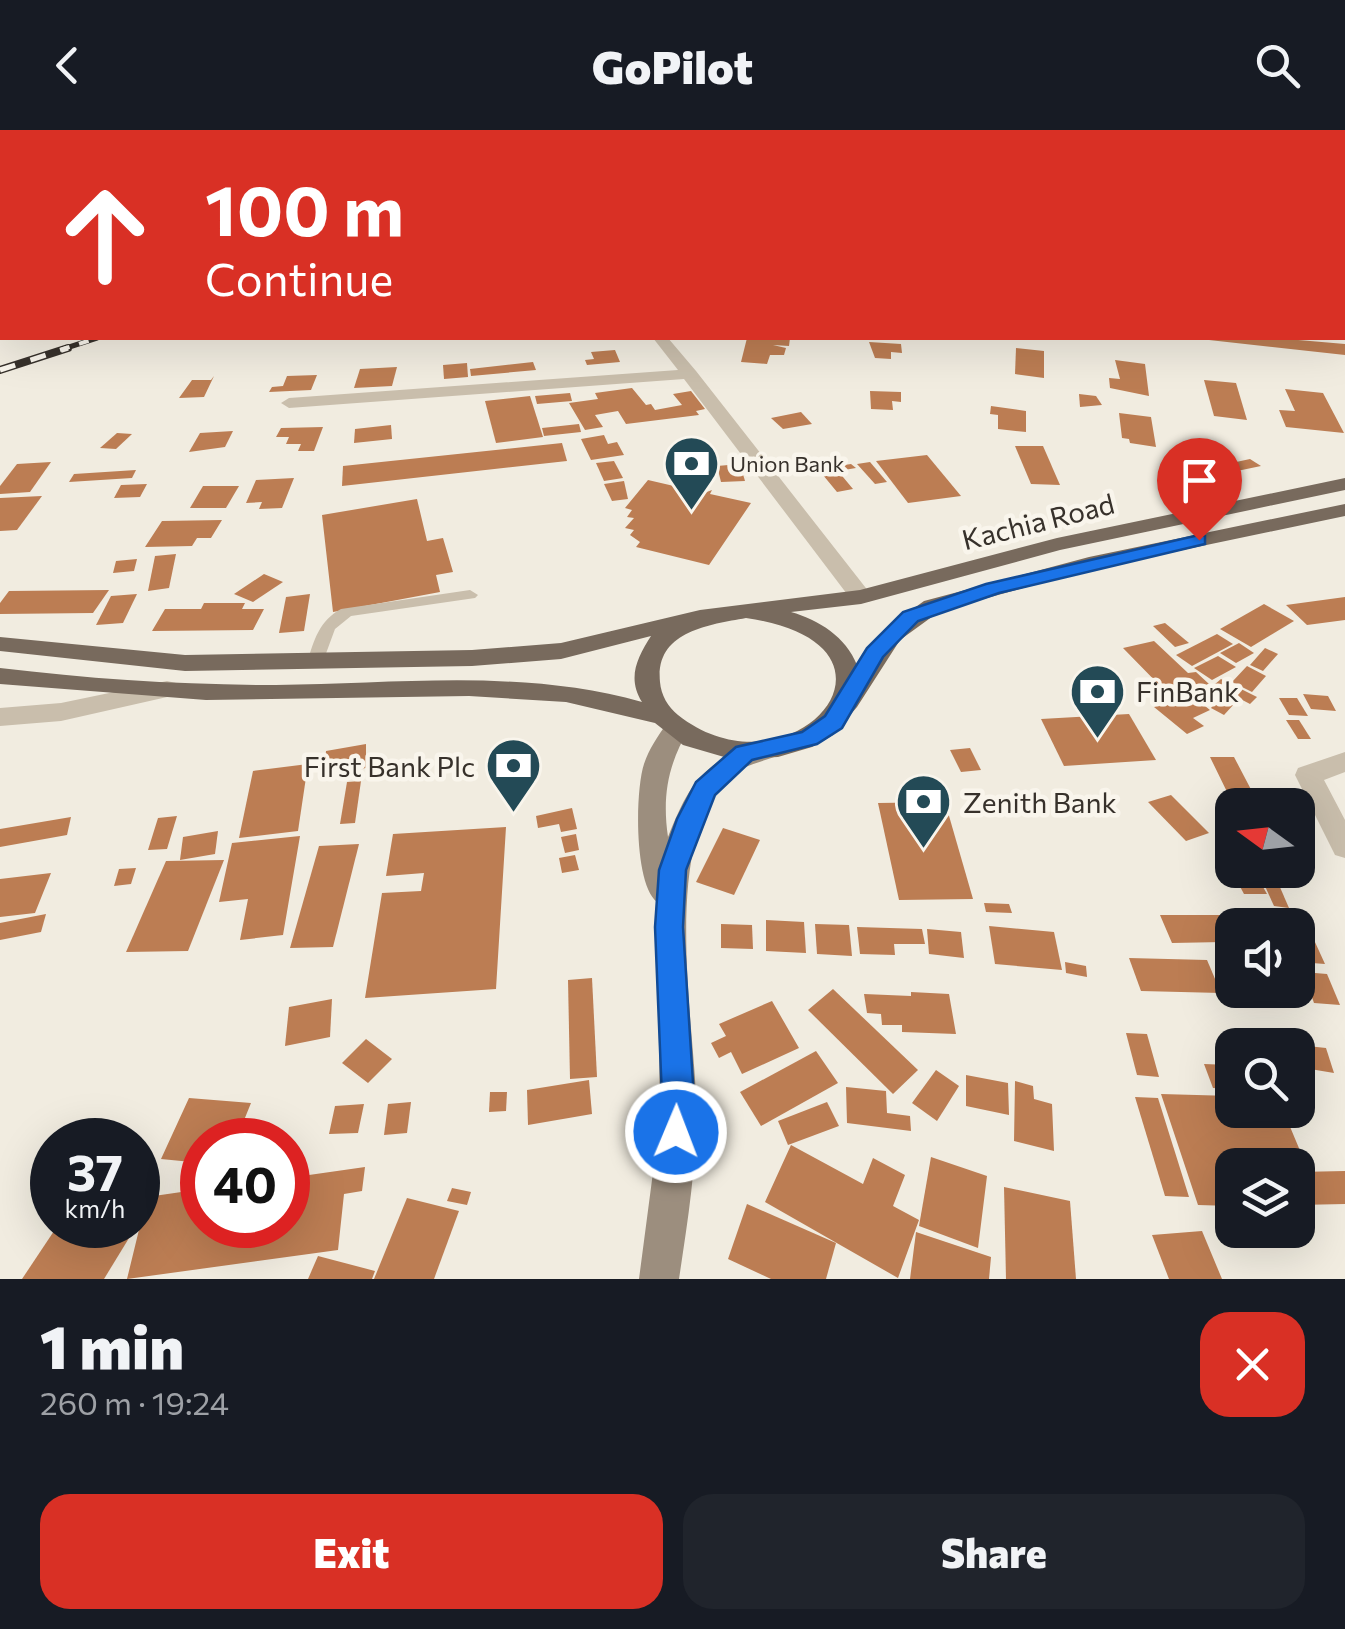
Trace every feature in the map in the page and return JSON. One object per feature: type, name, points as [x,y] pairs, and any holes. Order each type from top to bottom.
[{"type":"main road","name":"Kachia Road","points":[[746,611],[861,597],[1057,544],[1345,484]]},
{"type":"main road","name":"Kachia Road","points":[[848,702],[885,640],[910,616],[932,606],[1089,563],[1345,510]]},
{"type":"main road","points":[[0,644],[186,663],[314,663],[561,651],[700,617],[746,611],[804,624],[828,640],[844,658],[851,680],[848,702],[834,722],[809,738],[777,748],[723,746],[628,705],[503,687],[273,693],[111,688],[0,676]]},
{"type":"main road","points":[[668,723],[647,698],[643,677],[646,658],[668,634],[700,617]]},
{"type":"street","points":[[664,340],[861,597]]},
{"type":"street","points":[[288,404],[690,374]]},
{"type":"street","points":[[0,717],[61,712],[172,689]]},
{"type":"street","points":[[659,1279],[674,1166],[678,1098],[669,927],[652,828],[652,775],[668,723]]},
{"type":"street","points":[[669,927],[673,870],[705,789],[745,753],[777,748]]},
{"type":"street","points":[[1343,839],[1308,775],[1345,762]]},
{"type":"lane","points":[[314,663],[333,618],[470,595]]},
{"type":"building","points":[[746,340],[790,340],[789,346],[773,345],[786,348],[784,355],[770,355],[767,364],[741,362]]},
{"type":"building","points":[[1209,340],[1345,344],[1345,355]]},
{"type":"building","points":[[869,342],[901,344],[902,353],[891,352],[891,359],[875,358]]},
{"type":"building","points":[[1016,348],[1044,351],[1044,378],[1015,374]]},
{"type":"building","points":[[615,350],[620,362],[587,365],[585,360],[594,359],[591,352]]},
{"type":"building","points":[[1115,360],[1145,364],[1149,396],[1110,388],[1109,378],[1120,379]]},
{"type":"building","points":[[533,362],[536,370],[471,376],[470,369]]},
{"type":"building","points":[[467,363],[468,377],[444,379],[443,365]]},
{"type":"building","points":[[397,367],[392,386],[354,388],[360,369]]},
{"type":"building","points":[[317,375],[311,390],[269,392],[272,387],[283,386],[287,376]]},
{"type":"building","points":[[214,376],[204,397],[179,398],[192,380],[211,380]]},
{"type":"building","points":[[1204,380],[1236,383],[1247,420],[1214,416]]},
{"type":"building","points":[[632,388],[655,410],[682,405],[673,394],[691,391],[705,409],[696,411],[699,415],[626,424],[618,411],[595,415],[603,427],[585,430],[569,403],[598,399],[595,393]]},
{"type":"building","points":[[1285,389],[1323,393],[1344,433],[1286,427],[1279,410],[1295,411]]},
{"type":"building","points":[[870,391],[901,392],[901,402],[892,401],[893,410],[871,409]]},
{"type":"building","points":[[570,393],[572,401],[537,404],[535,396]]},
{"type":"building","points":[[1079,394],[1096,396],[1102,405],[1080,407]]},
{"type":"building","points":[[530,396],[543,437],[496,443],[485,401]]},
{"type":"building","points":[[991,406],[1026,411],[1026,432],[998,429],[998,415],[990,414]]},
{"type":"building","points":[[801,412],[812,424],[783,429],[771,418]]},
{"type":"building","points":[[1119,413],[1151,417],[1156,447],[1122,438]]},
{"type":"building","points":[[579,424],[581,432],[544,436],[542,428]]},
{"type":"building","points":[[391,425],[392,439],[354,443],[355,429]]},
{"type":"building","points":[[323,427],[314,451],[298,451],[301,444],[286,444],[289,437],[276,437],[281,428]]},
{"type":"building","points":[[233,431],[225,447],[189,452],[200,433]]},
{"type":"building","points":[[117,433],[132,434],[116,449],[100,448]]},
{"type":"building","points":[[604,435],[608,444],[617,442],[624,455],[591,460],[581,439]]},
{"type":"building","points":[[562,443],[567,461],[342,486],[343,466]]},
{"type":"building","points":[[1015,446],[1043,446],[1060,485],[1031,484]]},
{"type":"building","points":[[927,455],[961,496],[908,503],[876,461]]},
{"type":"building","points":[[1250,459],[1261,466],[1237,471],[1227,464]]},
{"type":"building","points":[[614,461],[623,478],[604,481],[596,463]]},
{"type":"building","points":[[51,462],[30,492],[0,494],[0,486],[17,464]]},
{"type":"building","points":[[870,462],[887,482],[875,484],[857,464]]},
{"type":"building","points":[[740,464],[745,481],[721,482],[717,466]]},
{"type":"building","points":[[851,464],[856,468],[838,471],[853,489],[837,492],[818,469]]},
{"type":"building","points":[[136,470],[132,478],[69,482],[74,474]]},
{"type":"building","points":[[294,478],[282,508],[259,509],[262,502],[246,503],[256,480]]},
{"type":"building","points":[[648,480],[704,493],[712,490],[710,494],[751,503],[709,565],[636,547],[640,542],[630,535],[634,530],[625,528],[634,518],[627,517],[632,510],[625,508]]},
{"type":"building","points":[[624,481],[628,499],[612,501],[604,484]]},
{"type":"building","points":[[147,484],[140,497],[114,498],[121,485]]},
{"type":"building","points":[[203,486],[239,486],[226,508],[190,508]]},
{"type":"building","points":[[42,496],[17,530],[0,531],[0,498]]},
{"type":"building","points":[[417,499],[427,541],[443,538],[453,572],[436,575],[440,592],[333,612],[322,515]]},
{"type":"building","points":[[222,520],[211,538],[197,538],[192,546],[145,547],[162,521]]},
{"type":"building","points":[[176,554],[169,588],[148,591],[155,556]]},
{"type":"building","points":[[137,559],[134,571],[113,573],[116,561]]},
{"type":"building","points":[[264,574],[283,582],[253,602],[234,594]]},
{"type":"building","points":[[109,590],[93,613],[0,614],[0,603],[9,591]]},
{"type":"building","points":[[137,594],[123,623],[96,625],[111,596]]},
{"type":"building","points":[[310,594],[304,631],[279,633],[286,597]]},
{"type":"building","points":[[1345,597],[1345,620],[1307,625],[1286,605]]},
{"type":"building","points":[[204,603],[245,603],[242,609],[264,609],[253,630],[152,631],[165,609],[201,609]]},
{"type":"building","points":[[1264,604],[1294,621],[1251,647],[1220,629]]},
{"type":"building","points":[[1165,623],[1189,643],[1175,647],[1153,626]]},
{"type":"building","points":[[1217,634],[1233,644],[1192,666],[1176,655]]},
{"type":"building","points":[[1154,641],[1188,673],[1196,672],[1209,684],[1168,694],[1123,648]]},
{"type":"building","points":[[1239,643],[1254,653],[1236,663],[1220,653]]},
{"type":"building","points":[[1265,648],[1278,654],[1263,671],[1250,665]]},
{"type":"building","points":[[1218,656],[1236,667],[1212,680],[1194,668]]},
{"type":"building","points":[[1247,666],[1266,676],[1252,692],[1232,682]]},
{"type":"building","points":[[1221,679],[1257,697],[1250,704],[1214,685]]},
{"type":"building","points":[[1303,694],[1328,696],[1336,711],[1311,709]]},
{"type":"building","points":[[1221,696],[1235,703],[1224,715],[1211,708]]},
{"type":"building","points":[[1175,698],[1183,704],[1195,698],[1210,710],[1193,718],[1204,726],[1187,734],[1154,707]]},
{"type":"building","points":[[1279,698],[1297,698],[1308,716],[1289,715]]},
{"type":"building","name":"FinBank","points":[[1129,714],[1156,760],[1064,766],[1041,719]]},
{"type":"building","points":[[1286,720],[1299,720],[1311,739],[1298,739]]},
{"type":"building","points":[[366,744],[366,768],[324,774],[326,751]]},
{"type":"building","points":[[970,748],[981,770],[961,772],[950,750]]},
{"type":"building","points":[[1210,757],[1234,757],[1250,788],[1225,788]]},
{"type":"building","points":[[308,764],[298,831],[239,838],[253,771]]},
{"type":"building","points":[[361,781],[355,823],[340,824],[347,782]]},
{"type":"building","points":[[1171,795],[1209,833],[1186,841],[1148,802]]},
{"type":"building","name":"Zenith Bank","points":[[945,802],[973,899],[899,900],[878,803]]},
{"type":"building","points":[[572,808],[577,829],[561,832],[559,824],[538,828],[536,816]]},
{"type":"building","points":[[177,816],[167,849],[148,850],[158,818]]},
{"type":"building","points":[[71,817],[67,835],[0,847],[0,829]]},
{"type":"building","points":[[506,827],[496,989],[365,998],[382,893],[421,891],[424,873],[386,876],[393,834]]},
{"type":"building","points":[[723,828],[760,840],[734,895],[696,882]]},
{"type":"building","points":[[218,831],[215,854],[180,860],[183,837]]},
{"type":"building","points":[[576,834],[579,850],[565,853],[561,837]]},
{"type":"building","points":[[300,836],[283,935],[240,940],[248,899],[219,902],[232,843]]},
{"type":"building","points":[[359,844],[333,947],[290,948],[319,846]]},
{"type":"building","points":[[575,855],[579,870],[562,873],[559,858]]},
{"type":"building","points":[[224,860],[188,951],[126,952],[166,861]]},
{"type":"building","points":[[136,868],[131,884],[114,886],[119,869]]},
{"type":"building","points":[[51,873],[35,913],[0,917],[0,879]]},
{"type":"building","points":[[1241,888],[1264,888],[1267,894],[1244,894]]},
{"type":"building","points":[[1266,888],[1280,888],[1289,908],[1274,906]]},
{"type":"building","points":[[984,903],[1009,904],[1012,913],[986,912]]},
{"type":"building","points":[[46,914],[41,932],[0,940],[0,923]]},
{"type":"building","points":[[1160,915],[1215,915],[1215,942],[1172,943]]},
{"type":"building","points":[[766,920],[804,922],[806,953],[766,951]]},
{"type":"building","points":[[721,924],[752,925],[753,949],[721,948]]},
{"type":"building","points":[[815,924],[849,925],[852,956],[817,954]]},
{"type":"building","points":[[989,926],[1054,932],[1062,970],[995,964]]},
{"type":"building","points":[[857,927],[922,929],[925,944],[894,944],[895,955],[860,954]]},
{"type":"building","points":[[927,929],[961,932],[964,958],[929,954]]},
{"type":"building","points":[[1315,942],[1325,964],[1315,963]]},
{"type":"building","points":[[1129,958],[1207,960],[1215,979],[1215,993],[1141,991]]},
{"type":"building","points":[[1065,962],[1086,966],[1087,977],[1066,973]]},
{"type":"building","points":[[1315,973],[1327,974],[1340,1005],[1315,1003]]},
{"type":"building","points":[[592,978],[597,1077],[570,1079],[568,980]]},
{"type":"building","points":[[833,989],[918,1070],[893,1094],[808,1010]]},
{"type":"building","points":[[911,992],[949,994],[956,1034],[902,1032],[902,1025],[882,1025],[881,1014],[867,1013],[864,994],[911,996]]},
{"type":"building","points":[[332,999],[330,1037],[285,1046],[289,1007]]},
{"type":"building","points":[[772,1001],[799,1048],[742,1074],[731,1052],[719,1058],[711,1043],[726,1036],[719,1024]]},
{"type":"building","points":[[1126,1033],[1147,1034],[1159,1077],[1137,1075]]},
{"type":"building","points":[[366,1039],[392,1059],[368,1083],[342,1063]]},
{"type":"building","points":[[1315,1047],[1326,1048],[1334,1073],[1315,1070]]},
{"type":"building","points":[[816,1051],[838,1083],[761,1126],[740,1092]]},
{"type":"building","points":[[1204,1064],[1215,1064],[1213,1088]]},
{"type":"building","points":[[936,1070],[959,1086],[937,1121],[912,1103]]},
{"type":"building","points":[[966,1075],[1008,1083],[1009,1115],[966,1106]]},
{"type":"building","points":[[589,1080],[592,1114],[528,1125],[527,1090]]},
{"type":"building","points":[[1015,1081],[1033,1086],[1034,1099],[1052,1104],[1054,1151],[1014,1141]]},
{"type":"building","points":[[846,1087],[886,1091],[887,1113],[910,1116],[911,1131],[847,1123]]},
{"type":"building","points":[[490,1092],[507,1092],[506,1111],[489,1112]]},
{"type":"building","points":[[1161,1094],[1215,1096],[1215,1128],[1291,1128],[1299,1148],[1215,1148],[1215,1206],[1198,1205]]},
{"type":"building","points":[[1135,1097],[1158,1098],[1189,1197],[1165,1196]]},
{"type":"building","points":[[189,1098],[251,1103],[245,1118],[180,1118],[180,1161],[161,1159]]},
{"type":"building","points":[[411,1102],[407,1133],[384,1135],[388,1104]]},
{"type":"building","points":[[827,1102],[839,1126],[788,1145],[778,1121]]},
{"type":"building","points":[[364,1104],[358,1133],[329,1134],[335,1106]]},
{"type":"building","points":[[791,1145],[863,1184],[873,1158],[905,1175],[893,1206],[919,1220],[898,1278],[765,1202]]},
{"type":"building","points":[[931,1157],[987,1176],[978,1248],[919,1226]]},
{"type":"building","points":[[365,1167],[362,1191],[344,1194],[338,1250],[127,1279],[135,1248],[160,1248],[160,1195],[180,1192],[180,1248],[310,1248],[310,1175]]},
{"type":"building","points":[[1345,1171],[1345,1204],[1315,1205],[1315,1172]]},
{"type":"building","points":[[1004,1187],[1070,1201],[1076,1279],[1006,1279]]},
{"type":"building","points":[[452,1188],[471,1192],[467,1205],[447,1201]]},
{"type":"building","points":[[407,1198],[459,1211],[434,1279],[374,1279]]},
{"type":"building","points":[[747,1204],[836,1243],[826,1279],[771,1279],[728,1259]]},
{"type":"building","points":[[1202,1231],[1222,1279],[1169,1279],[1152,1235]]},
{"type":"building","points":[[916,1232],[991,1257],[989,1279],[910,1279]]},
{"type":"building","points":[[43,1248],[123,1248],[104,1279],[22,1279]]},
{"type":"building","points":[[318,1256],[375,1271],[372,1279],[308,1279]]},
{"type":"railway","points":[[60,350],[91,340]]},
{"type":"railway","points":[[0,370],[68,348]]},
{"type":"place","name":"Union Bank","points":[[691,512]]},
{"type":"place","name":"FinBank","points":[[1097,740]]},
{"type":"place","name":"First Bank Plc","points":[[514,815]]},
{"type":"place","name":"Zenith Bank","points":[[924,851]]},
{"type":"route","points":[[676,1132],[678,1098],[669,927],[673,870],[705,789],[745,753],[809,738],[834,722],[875,653],[910,616],[961,596],[1199,540]]}]
